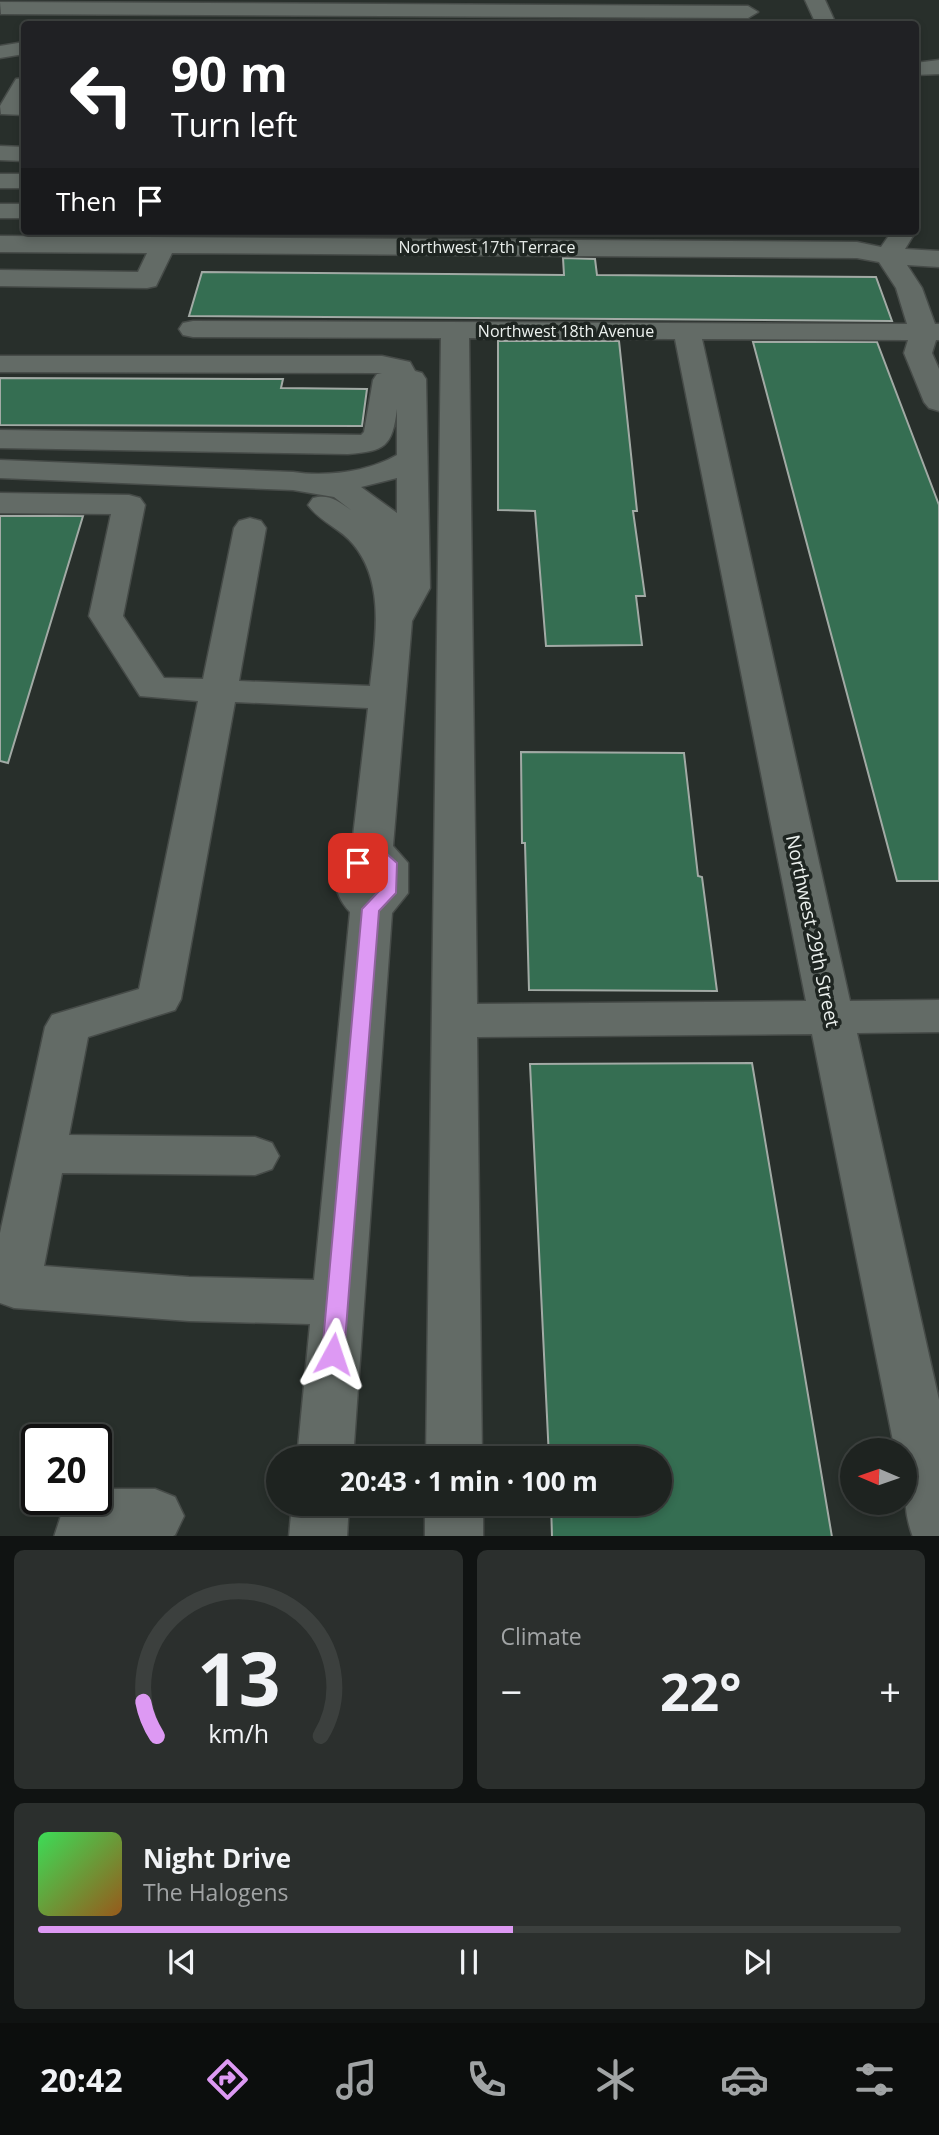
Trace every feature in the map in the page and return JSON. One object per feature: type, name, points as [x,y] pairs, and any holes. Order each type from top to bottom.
[{"type":"street","points":[[0,9],[6,0]]},
{"type":"street","points":[[815,0],[825,21]]},
{"type":"street","points":[[0,9],[748,12]]},
{"type":"street","points":[[0,52],[21,48]]},
{"type":"street","points":[[919,69],[939,66]]},
{"type":"street","points":[[21,89],[9,109],[21,109]]},
{"type":"street","points":[[0,124],[21,124]]},
{"type":"street","points":[[0,153],[21,154]]},
{"type":"street","points":[[0,181],[21,181]]},
{"type":"street","points":[[0,211],[21,211]]},
{"type":"street","points":[[901,235],[888,256],[909,288],[932,332],[918,354],[939,402]]},
{"type":"street","name":"Northwest 17th Terrace","points":[[19,239],[163,245],[857,250],[888,256],[939,259]]},
{"type":"street","points":[[0,278],[148,280],[163,245]]},
{"type":"street","name":"Northwest 18th Avenue","points":[[193,329],[932,332]]},
{"type":"street","points":[[454,1446],[455,330]]},
{"type":"street","name":"Northwest 29th Street","points":[[687,332],[939,1529]]},
{"type":"street","points":[[0,364],[382,364],[400,368],[401,377]]},
{"type":"street","points":[[0,439],[348,445],[370,443],[379,434],[387,380],[401,377],[412,379],[413,587],[395,621]]},
{"type":"street","points":[[307,485],[384,472],[401,467],[414,458]]},
{"type":"street","points":[[0,469],[293,481],[343,489],[386,520],[413,559]]},
{"type":"street","points":[[307,485],[327,508],[357,528],[368,542],[391,587],[395,621],[372,850],[358,863],[357,894],[371,909],[326,1446]]},
{"type":"street","points":[[0,503],[129,505],[106,616],[153,688],[386,698]]},
{"type":"street","points":[[250,528],[159,999],[68,1027],[14,1286],[189,1299],[338,1303]]},
{"type":"street","points":[[455,1021],[939,1016]]},
{"type":"street","points":[[42,1154],[255,1156]]},
{"type":"street","points":[[83,1536],[87,1516],[155,1516]]},
{"type":"street","points":[[318,1536],[320,1516]]},
{"type":"street","points":[[454,1516],[454,1536]]},
{"type":"building","points":[[563,258],[595,259],[597,275],[876,277],[892,321],[189,316],[202,272],[564,275]]},
{"type":"building","points":[[498,341],[619,341],[637,511],[633,511],[645,596],[636,596],[642,645],[546,646],[535,511],[498,510]]},
{"type":"building","points":[[753,342],[877,342],[939,505],[939,881],[897,881]]},
{"type":"building","points":[[0,378],[283,379],[281,388],[367,389],[362,426],[0,425]]},
{"type":"building","points":[[0,516],[83,516],[8,763],[0,761]]},
{"type":"building","points":[[521,752],[684,753],[698,876],[702,877],[717,991],[529,990]]},
{"type":"building","points":[[752,1063],[832,1536],[552,1536],[551,1516],[672,1516],[672,1446],[548,1446],[530,1064]]},
{"type":"route","points":[[333,1354],[371,909],[387,893],[388,863],[372,850],[358,863]]}]
